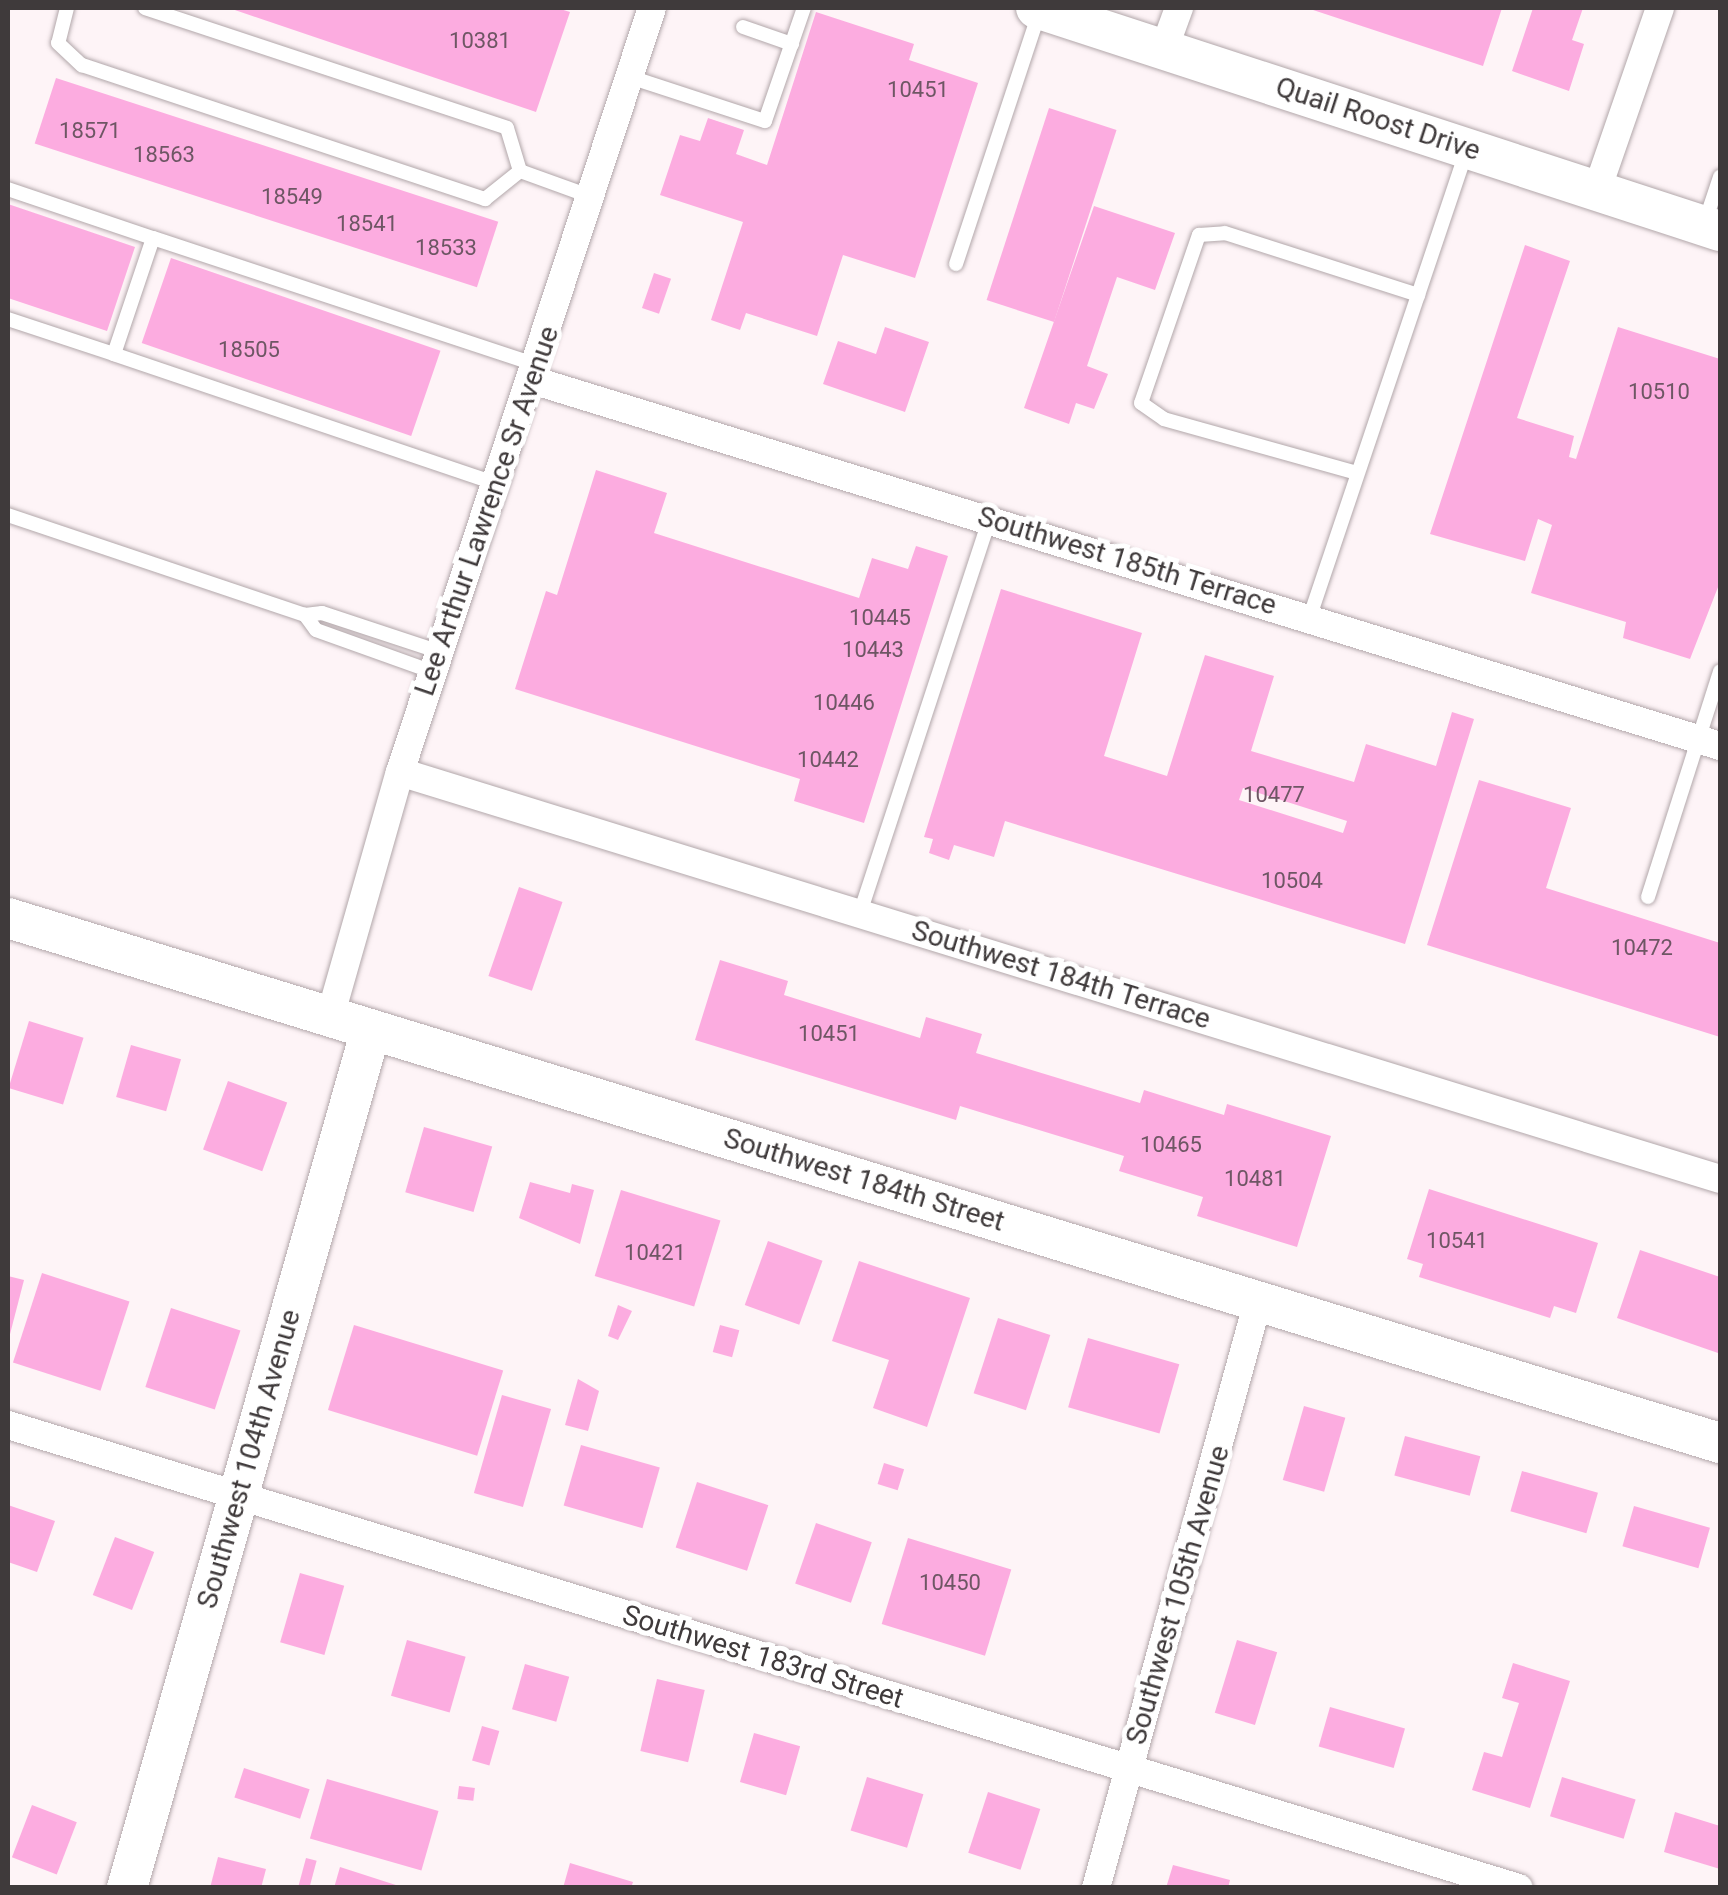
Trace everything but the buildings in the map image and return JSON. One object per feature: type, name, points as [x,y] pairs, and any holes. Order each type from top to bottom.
[{"type":"main road","name":"Quail Roost Drive","points":[[1038,8],[1712,228]]},
{"type":"main road","name":"Southwest 184th Street","points":[[8,918],[1720,1444]]},
{"type":"main road","name":"Southwest 104th Avenue","points":[[127,1888],[371,1030]]},
{"type":"street","name":"Lee Arthur Lawrence Sr Avenue","points":[[330,1017],[400,772],[593,197],[652,8]]},
{"type":"street","points":[[1164,50],[1179,8]]},
{"type":"street","points":[[1597,190],[1660,8]]},
{"type":"street","name":"Southwest 185th Terrace","points":[[534,372],[989,520],[1310,616],[1710,743]]},
{"type":"street","name":"Southwest 184th Terrace","points":[[400,772],[1720,1179]]},
{"type":"street","name":"Southwest 105th Avenue","points":[[1096,1888],[1258,1302]]},
{"type":"street","name":"Southwest 183rd Street","points":[[8,1425],[1519,1888]]},
{"type":"lane","points":[[67,8],[58,43],[82,65],[485,198],[520,171]]},
{"type":"lane","points":[[145,8],[507,128],[520,171]]},
{"type":"lane","points":[[630,77],[765,121],[804,8]]},
{"type":"lane","points":[[956,264],[1038,8]]},
{"type":"lane","points":[[742,27],[792,44]]},
{"type":"lane","points":[[1310,616],[1468,148]]},
{"type":"lane","points":[[520,171],[593,197]]},
{"type":"lane","points":[[1712,228],[1720,176]]},
{"type":"lane","points":[[8,189],[534,372]]},
{"type":"lane","points":[[1357,473],[1164,418],[1141,403],[1199,235],[1225,233],[1418,295]]},
{"type":"lane","points":[[114,354],[153,238]]},
{"type":"lane","points":[[8,318],[498,484]]},
{"type":"lane","points":[[8,515],[305,615],[316,630],[436,662]]},
{"type":"lane","points":[[860,913],[989,520]]},
{"type":"lane","points":[[1648,897],[1710,743],[1720,671]]}]
